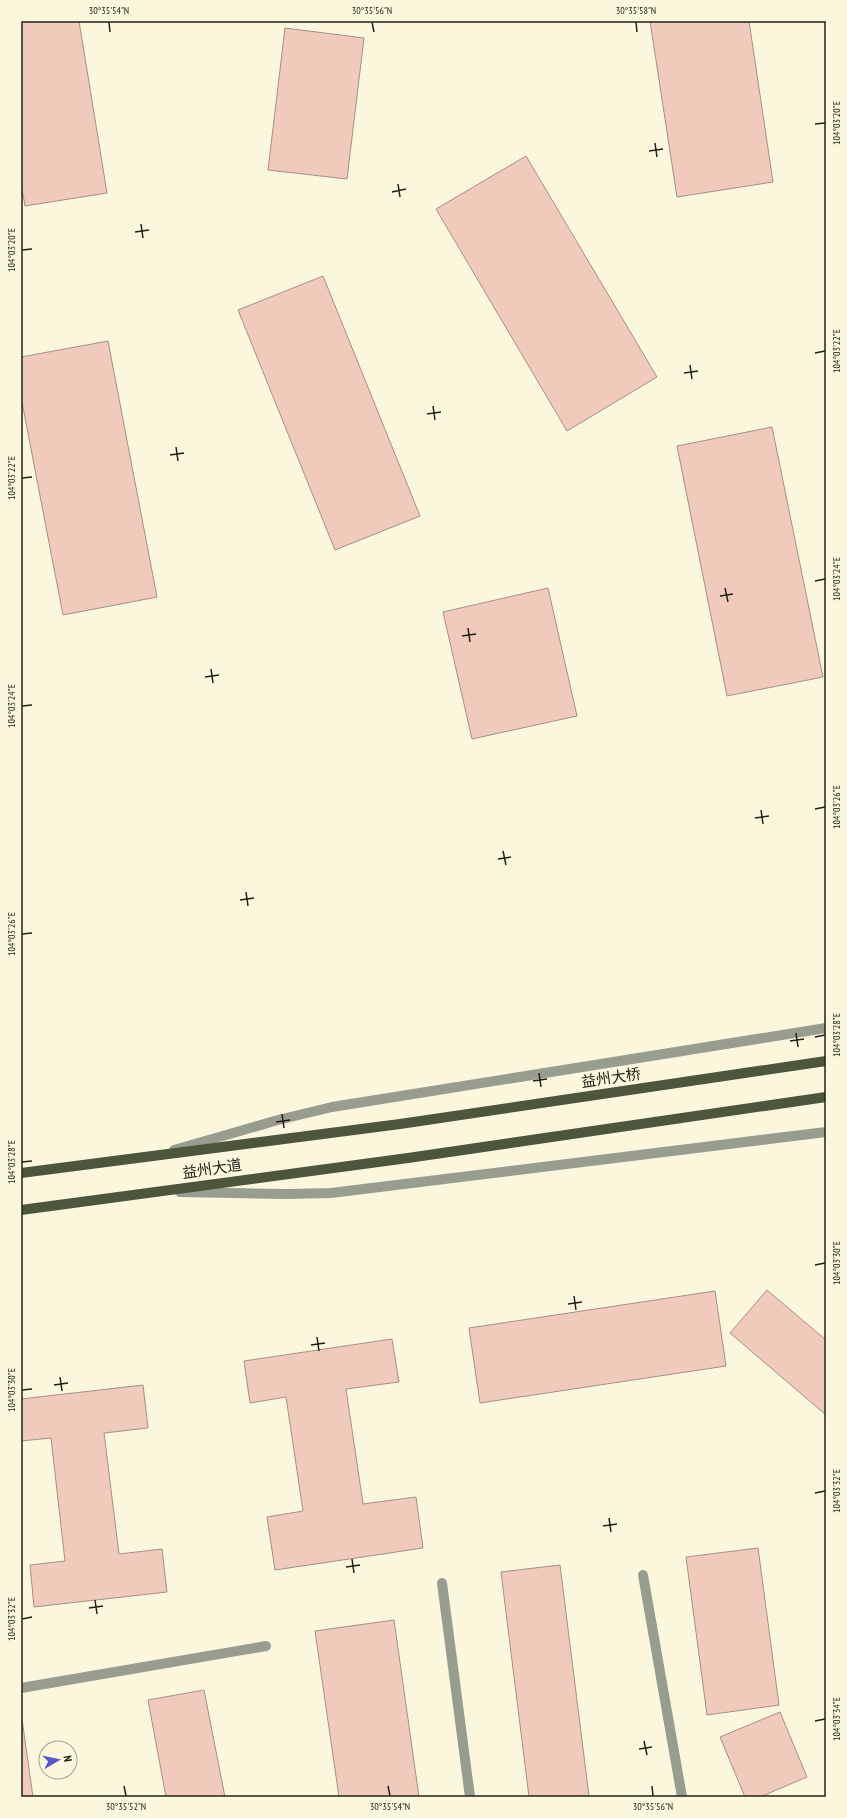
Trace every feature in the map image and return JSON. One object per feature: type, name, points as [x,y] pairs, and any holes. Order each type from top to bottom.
[{"type":"main road","name":"益州大桥","points":[[400,1124],[826,1061]]},
{"type":"main road","name":"益州大道","points":[[21,1210],[408,1158],[826,1097]]},
{"type":"main road","name":"益州大道","points":[[21,1173],[400,1124]]},
{"type":"street","points":[[156,1155],[278,1120],[332,1107],[826,1028]]},
{"type":"street","points":[[158,1191],[287,1194],[331,1193],[826,1132]]},
{"type":"street","points":[[643,1575],[682,1797]]},
{"type":"street","points":[[442,1583],[470,1797]]},
{"type":"street","points":[[21,1688],[266,1646]]},
{"type":"building","points":[[21,21],[79,21],[107,193],[25,206],[21,183]]},
{"type":"building","points":[[650,21],[749,21],[773,182],[677,197]]},
{"type":"building","points":[[285,28],[364,38],[347,179],[268,170]]},
{"type":"building","points":[[526,156],[657,377],[567,431],[436,209]]},
{"type":"building","points":[[323,276],[420,516],[335,550],[238,310]]},
{"type":"building","points":[[108,341],[157,597],[63,615],[21,397],[21,357]]},
{"type":"building","points":[[772,427],[823,677],[727,696],[677,446]]},
{"type":"building","points":[[548,588],[577,716],[472,739],[443,612]]},
{"type":"building","points":[[767,1290],[826,1340],[826,1415],[730,1333]]},
{"type":"building","points":[[715,1291],[726,1366],[480,1403],[469,1328]]},
{"type":"building","points":[[392,1339],[399,1382],[346,1389],[363,1504],[416,1497],[423,1548],[275,1570],[267,1517],[303,1511],[286,1397],[250,1403],[244,1361]]},
{"type":"building","points":[[143,1385],[148,1428],[104,1433],[119,1554],[162,1549],[167,1592],[34,1607],[30,1565],[65,1561],[51,1438],[21,1441],[21,1399]]},
{"type":"building","points":[[758,1548],[779,1705],[707,1715],[686,1557]]},
{"type":"building","points":[[560,1565],[589,1796],[529,1797],[501,1572]]},
{"type":"building","points":[[394,1620],[419,1797],[339,1797],[315,1631]]},
{"type":"building","points":[[204,1690],[225,1797],[166,1797],[148,1700]]},
{"type":"building","points":[[780,1712],[807,1777],[760,1797],[745,1797],[720,1737]]},
{"type":"building","points":[[22,1719],[33,1797],[21,1797]]}]
